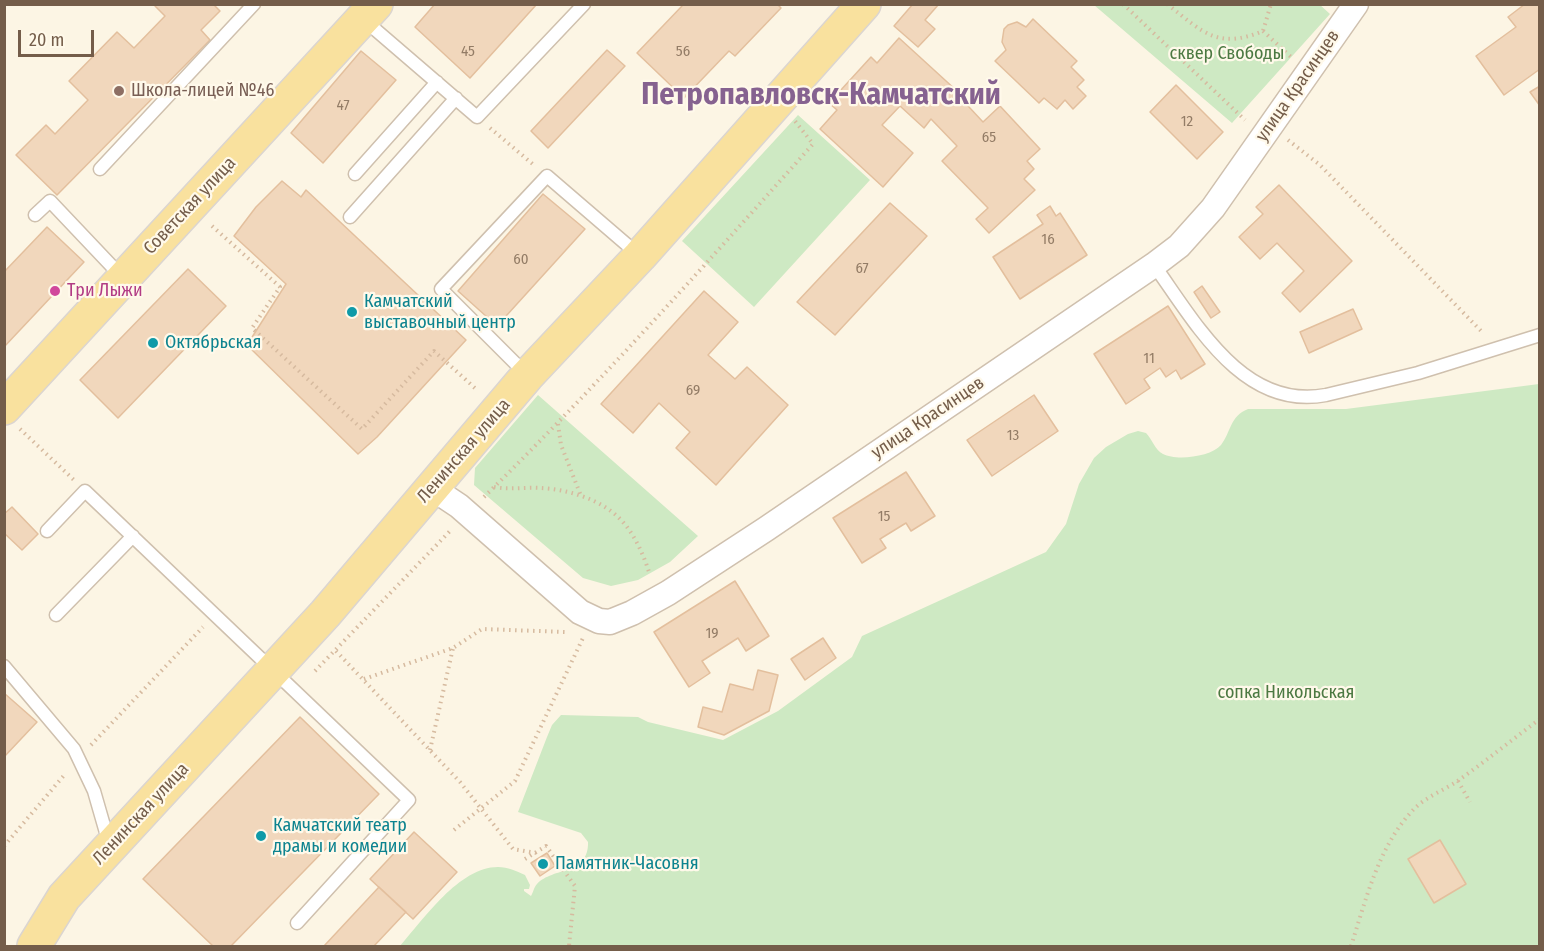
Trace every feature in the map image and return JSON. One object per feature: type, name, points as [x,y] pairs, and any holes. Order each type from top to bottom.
[{"type":"main road","name":"Ленинская улица","points":[[34,946],[64,897],[325,614],[527,376],[640,256],[864,4]]},
{"type":"main road","name":"Советская улица","points":[[12,418],[124,279],[368,10]]},
{"type":"street","name":"улица Красинцев","points":[[592,619],[603,622],[616,620],[658,599],[766,529],[1179,246],[1213,208],[1356,4]]},
{"type":"street","points":[[432,488],[459,506],[580,612],[592,619]]},
{"type":"lane","points":[[100,169],[254,4]]},
{"type":"lane","points":[[368,10],[437,82],[477,117],[584,4]]},
{"type":"lane","points":[[355,174],[437,82]]},
{"type":"lane","points":[[350,218],[456,98]]},
{"type":"lane","points":[[527,376],[441,289],[546,176],[640,256]]},
{"type":"lane","points":[[35,215],[50,201],[124,279]]},
{"type":"lane","points":[[1154,264],[1230,364],[1265,389],[1282,394],[1312,398],[1326,395],[1418,373],[1539,335]]},
{"type":"lane","points":[[47,531],[85,490],[409,800],[297,923]]},
{"type":"lane","points":[[56,615],[133,536]]},
{"type":"lane","points":[[4,666],[74,749],[93,791],[110,848]]},
{"type":"path","points":[[1123,4],[1245,121]]},
{"type":"path","points":[[1167,4],[1198,29],[1228,40],[1263,31]]},
{"type":"path","points":[[1263,31],[1271,4]]},
{"type":"path","points":[[1263,31],[1293,60]]},
{"type":"path","points":[[477,117],[546,176]]},
{"type":"path","points":[[1270,126],[1320,165],[1499,348]]},
{"type":"path","points":[[212,226],[280,287],[252,328],[362,429],[434,351],[476,389]]},
{"type":"path","points":[[12,418],[85,490]]},
{"type":"path","points":[[558,424],[561,446],[581,497]]},
{"type":"path","points":[[494,487],[509,490],[537,488],[560,490],[603,506],[620,519],[642,550],[658,599]]},
{"type":"path","points":[[364,679],[453,648],[482,629],[574,632],[592,619]]},
{"type":"path","points":[[454,830],[515,781],[592,619]]},
{"type":"path","points":[[101,734],[196,635]]},
{"type":"path","points":[[430,750],[453,648]]},
{"type":"path","points":[[336,651],[482,808],[513,849],[536,853]]},
{"type":"path","points":[[1351,946],[1372,882],[1392,840],[1416,807],[1458,781],[1539,719]]},
{"type":"path","points":[[4,846],[78,759]]},
{"type":"path","points":[[1458,781],[1470,802]]},
{"type":"path","points":[[525,859],[546,846],[575,886],[569,946]]},
{"type":"green space","name":"cквер Свободы","points":[[1319,4],[1330,14],[1232,123],[1094,5]]},
{"type":"green space","points":[[798,115],[870,180],[754,307],[682,241]]},
{"type":"green space","name":"сопка Никольская","points":[[1539,384],[1539,946],[400,946],[443,896],[456,885],[484,869],[505,868],[525,875],[530,885],[529,889],[524,889],[524,891],[531,896],[536,885],[544,879],[569,869],[583,860],[587,853],[588,842],[581,833],[518,812],[552,725],[561,715],[638,717],[648,722],[723,740],[778,711],[852,657],[862,636],[1046,552],[1066,524],[1079,484],[1094,458],[1106,447],[1128,434],[1138,431],[1146,433],[1163,454],[1193,457],[1210,452],[1221,445],[1234,420],[1248,409],[1346,409]]},
{"type":"green space","points":[[538,395],[698,536],[670,562],[638,580],[611,586],[583,578],[474,485],[475,468]]},
{"type":"building","name":"Школа-лицей №46","points":[[157,4],[213,4],[220,11],[201,30],[210,40],[57,195],[16,155],[46,125],[55,134],[88,100],[69,81],[117,32],[134,48],[165,16],[155,6]]},
{"type":"building","points":[[435,4],[537,4],[470,78],[415,27]]},
{"type":"building","points":[[680,4],[777,4],[781,8],[735,56],[729,51],[684,98],[637,53],[682,6]]},
{"type":"building","points":[[913,4],[939,4],[925,20],[935,29],[918,47],[894,26]]},
{"type":"building","points":[[1525,4],[1540,4],[1540,69],[1504,95],[1476,56],[1516,27],[1508,17]]},
{"type":"building","points":[[1033,19],[1077,61],[1071,67],[1084,80],[1077,87],[1086,96],[1073,109],[1065,100],[1057,109],[1044,98],[1039,103],[995,61],[1006,50],[1002,42],[1004,29],[1017,22],[1026,27]]},
{"type":"building","points":[[899,38],[957,91],[955,92],[983,122],[1000,106],[1040,149],[1027,161],[1034,169],[1024,179],[1035,190],[989,233],[976,219],[988,208],[942,161],[957,146],[931,119],[924,128],[900,106],[882,125],[913,153],[883,187],[820,129],[837,110],[829,103],[871,57],[877,63]]},
{"type":"building","points":[[607,50],[625,66],[548,148],[531,131]]},
{"type":"building","points":[[361,51],[396,80],[323,163],[291,133]]},
{"type":"building","points":[[1176,85],[1223,132],[1197,159],[1150,112]]},
{"type":"building","points":[[1540,86],[1540,106],[1530,92]]},
{"type":"building","name":"Камчатский выставочный центр","points":[[282,181],[301,197],[306,190],[466,340],[377,437],[358,454],[247,345],[286,284],[234,236],[256,207]]},
{"type":"building","points":[[1279,185],[1352,261],[1300,312],[1282,293],[1304,271],[1277,243],[1260,259],[1239,237],[1263,214],[1256,207]]},
{"type":"building","points":[[543,194],[585,229],[497,326],[458,291]]},
{"type":"building","points":[[890,203],[927,236],[835,335],[797,302]]},
{"type":"building","points":[[1050,206],[1056,216],[1060,213],[1087,255],[1020,299],[993,257],[1043,224],[1037,215]]},
{"type":"building","points":[[47,227],[84,262],[4,347],[4,272]]},
{"type":"building","name":"Октябрьская","points":[[188,269],[226,306],[118,418],[80,380]]},
{"type":"building","points":[[1202,286],[1220,312],[1211,318],[1194,292]]},
{"type":"building","points":[[704,291],[738,322],[708,355],[735,379],[747,367],[788,405],[716,485],[676,448],[690,432],[659,403],[633,433],[601,404]]},
{"type":"building","points":[[1168,306],[1205,364],[1181,379],[1176,370],[1166,377],[1160,368],[1144,379],[1150,388],[1126,404],[1094,354]]},
{"type":"building","points":[[1353,309],[1362,329],[1309,353],[1300,332]]},
{"type":"building","points":[[1034,395],[1058,431],[992,476],[967,440]]},
{"type":"building","points":[[906,472],[935,516],[911,531],[906,523],[880,539],[886,548],[862,563],[833,518]]},
{"type":"building","points":[[12,507],[38,534],[22,550],[4,533],[4,514]]},
{"type":"building","points":[[735,581],[769,636],[746,651],[738,638],[702,661],[710,673],[689,687],[654,632]]},
{"type":"building","points":[[823,638],[836,658],[805,680],[791,659]]},
{"type":"building","points":[[758,670],[778,675],[769,711],[724,735],[698,727],[703,707],[722,712],[730,684],[753,690]]},
{"type":"building","points":[[4,693],[37,722],[4,757]]},
{"type":"building","name":"Камчатский театр драмы и комедии","points":[[300,717],[379,794],[231,946],[213,946],[143,879]]},
{"type":"building","points":[[414,832],[457,872],[413,919],[370,879]]},
{"type":"building","points":[[1440,840],[1466,884],[1434,903],[1408,859]]},
{"type":"building","name":"Памятник-Часовня","points":[[547,853],[555,866],[540,876],[531,863]]},
{"type":"building","points":[[379,887],[406,912],[374,946],[324,946]]},
{"type":"place","name":"Школа-лицей №46","points":[[119,91]]},
{"type":"place","name":"Три Лыжи","points":[[55,291]]},
{"type":"place","name":"Камчатский выставочный центр","points":[[352,312]]},
{"type":"place","name":"Октябрьская","points":[[153,343]]},
{"type":"place","name":"Камчатский театр драмы и комедии","points":[[261,836]]},
{"type":"place","name":"Памятник-Часовня","points":[[543,864]]},
{"type":"district","name":"Петропавловск-Камчатский","points":[[821,96]]}]
